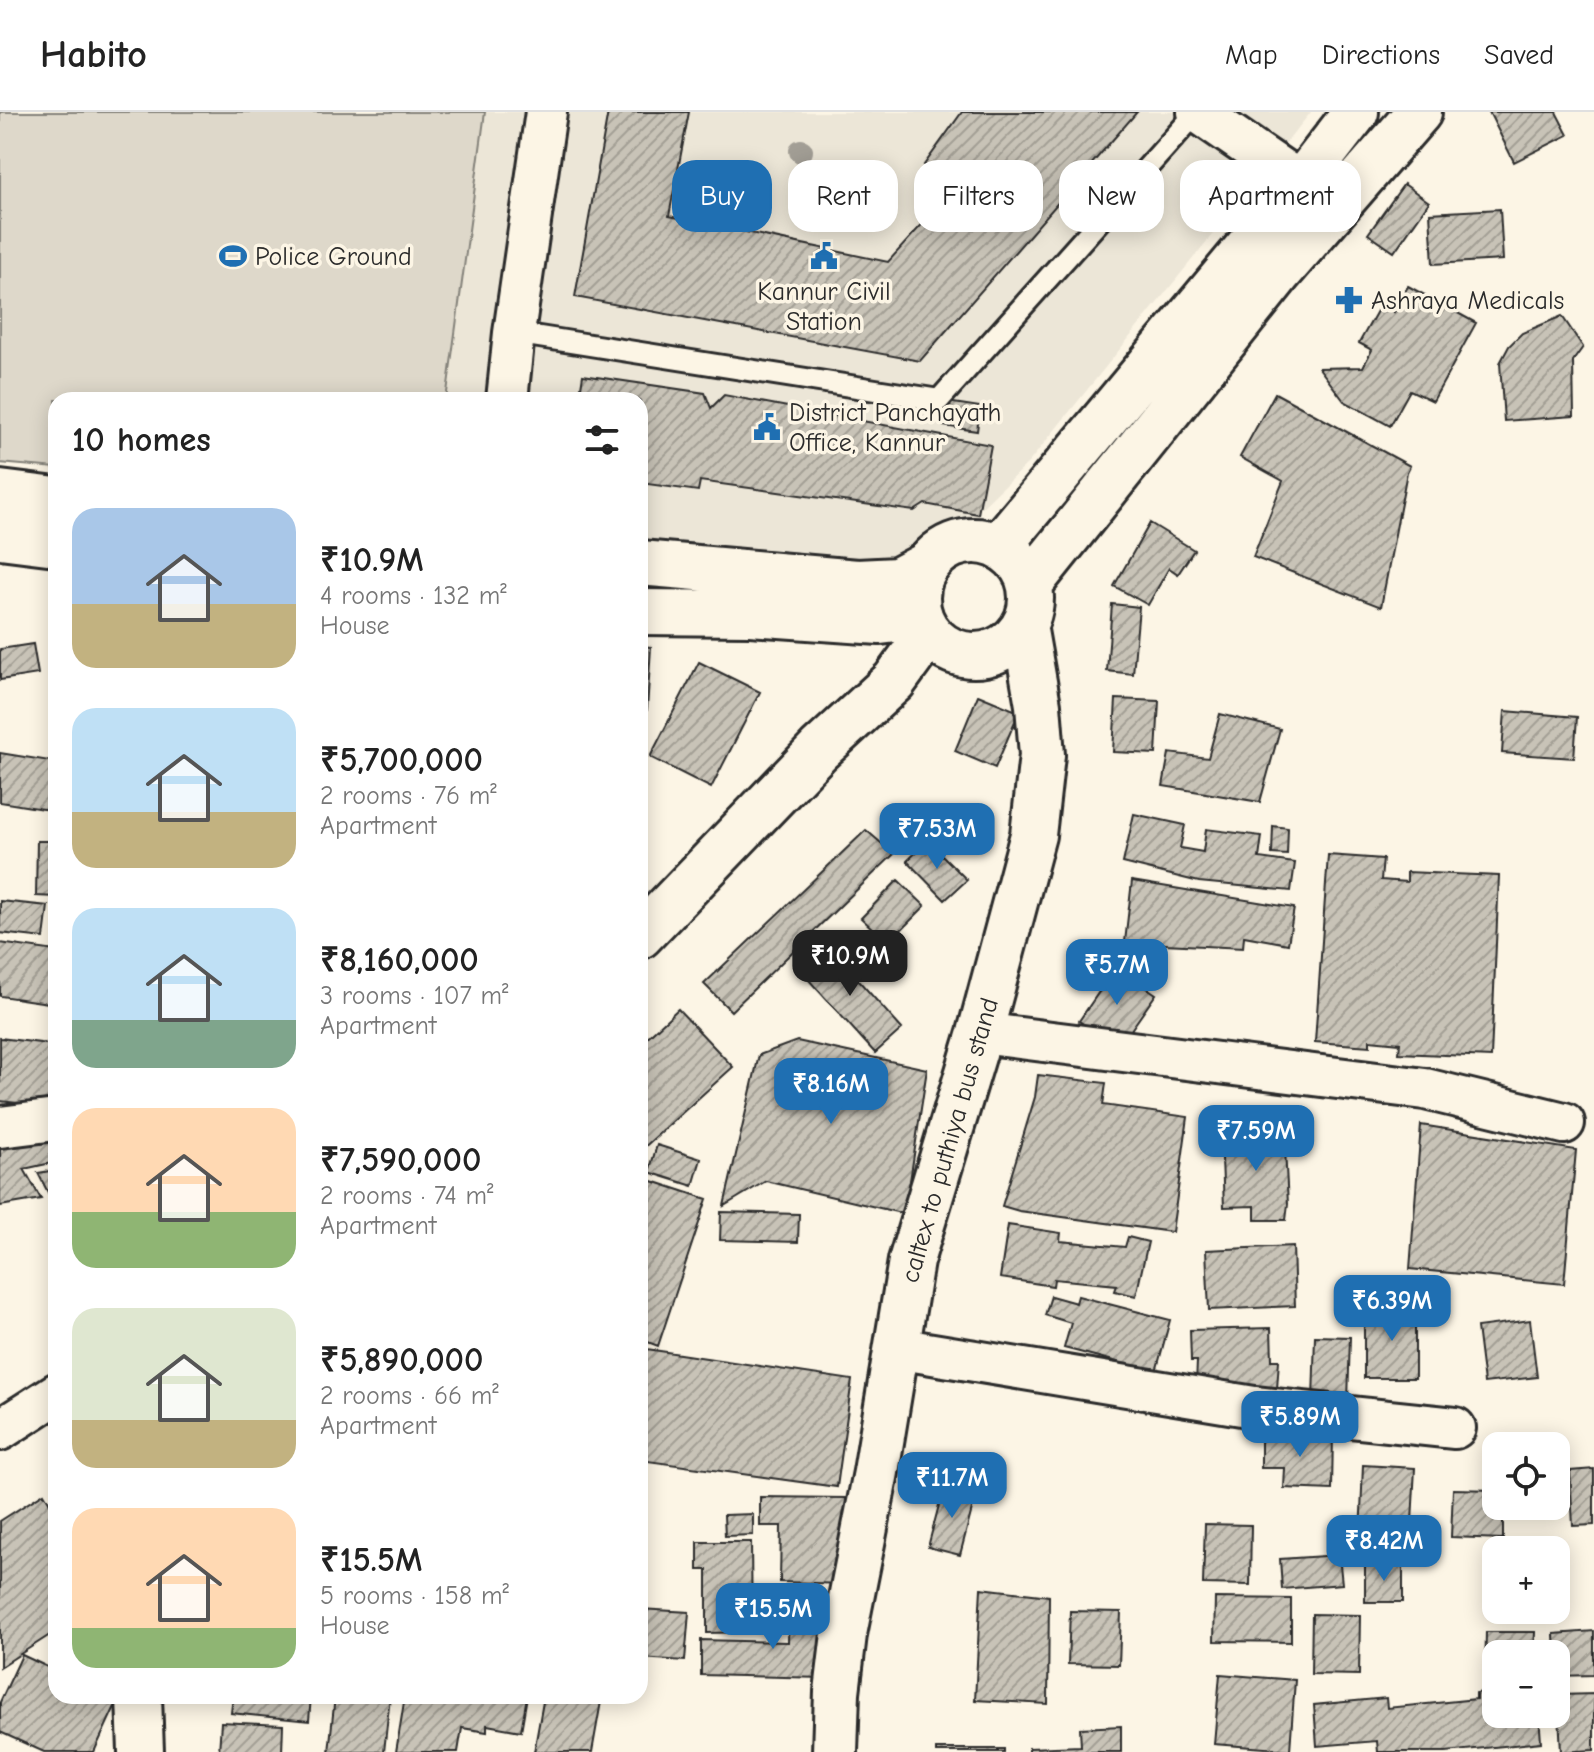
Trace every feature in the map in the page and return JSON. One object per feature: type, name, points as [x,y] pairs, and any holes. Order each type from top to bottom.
[{"type":"main road","points":[[1319,160],[1356,112]]},
{"type":"main road","points":[[928,564],[920,580],[917,598],[925,625],[941,644],[955,652],[987,654],[1015,638],[1027,605],[1279,273],[1419,112]]},
{"type":"main road","points":[[999,546],[1260,232]]},
{"type":"main road","points":[[0,493],[48,499]]},
{"type":"main road","points":[[0,536],[48,542]]},
{"type":"main road","points":[[648,564],[857,582],[898,580],[928,564],[942,550],[960,543],[980,541],[999,546],[1018,562],[1027,605]]},
{"type":"main road","name":"caltex to puthiya bus stand","points":[[835,1752],[837,1692],[844,1634],[876,1472],[911,1261],[980,1033],[1033,835],[1042,755],[1027,605]]},
{"type":"main road","points":[[648,612],[750,613],[925,625]]},
{"type":"main road","points":[[648,928],[819,750],[894,681],[925,625]]},
{"type":"main road","points":[[139,1704],[141,1752]]},
{"type":"street","points":[[508,392],[546,112]]},
{"type":"street","points":[[1197,112],[1267,160]]},
{"type":"street","points":[[980,1033],[1425,1089],[1564,1123]]},
{"type":"street","points":[[0,1127],[48,1121]]},
{"type":"street","points":[[896,1348],[1254,1407],[1455,1428]]},
{"type":"street","points":[[0,1430],[48,1399]]},
{"type":"lane","points":[[514,333],[939,400],[1197,112]]},
{"type":"shaded area","name":"Police Ground","points":[[0,112],[485,112],[447,392],[48,392],[48,467],[0,463]]},
{"type":"shaded area","name":"Kannur Civil Station","points":[[470,112],[1311,112],[1272,160],[1180,160],[1180,232],[1214,232],[1029,462],[953,535],[880,560],[808,567],[648,542],[648,392],[436,392]]},
{"type":"building","points":[[608,112],[689,112],[680,160],[672,160],[669,216],[672,217],[672,232],[745,232],[888,262],[915,232],[1032,232],[920,361],[575,297]]},
{"type":"building","points":[[962,112],[1137,112],[1095,160],[1059,160],[1059,202],[1043,220],[1043,160],[928,160]]},
{"type":"building","points":[[1489,112],[1556,112],[1568,135],[1514,162]]},
{"type":"building","points":[[1404,184],[1429,202],[1394,252],[1368,234]]},
{"type":"building","points":[[1500,209],[1503,260],[1433,264],[1430,213]]},
{"type":"building","points":[[1408,286],[1476,323],[1433,401],[1410,390],[1390,426],[1344,401],[1319,368],[1363,367],[1372,350],[1359,343],[1381,304],[1394,312]]},
{"type":"building","points":[[1562,316],[1583,347],[1573,361],[1574,416],[1504,421],[1500,363],[1509,346],[1522,333]]},
{"type":"building","name":"District Panchayath Office, Kannur","points":[[583,375],[705,393],[711,408],[724,395],[991,445],[978,514],[925,504],[914,511],[700,481],[698,491],[648,484],[648,392],[580,392]]},
{"type":"building","points":[[1275,393],[1410,466],[1381,607],[1253,557],[1283,481],[1240,457]]},
{"type":"building","points":[[947,402],[980,407],[977,431],[943,426]]},
{"type":"building","points":[[1150,523],[1194,550],[1178,574],[1169,568],[1148,605],[1114,586]]},
{"type":"building","points":[[1112,604],[1139,607],[1133,674],[1107,671]]},
{"type":"building","points":[[33,644],[38,674],[0,680],[0,649]]},
{"type":"building","points":[[648,647],[651,647],[648,694]]},
{"type":"building","points":[[699,662],[760,692],[711,788],[650,757]]},
{"type":"building","points":[[978,695],[1019,712],[995,768],[955,751]]},
{"type":"building","points":[[1116,699],[1159,701],[1156,754],[1113,752]]},
{"type":"building","points":[[1505,711],[1577,717],[1574,758],[1502,753]]},
{"type":"building","points":[[1220,714],[1280,729],[1260,802],[1163,786],[1169,753],[1208,758]]},
{"type":"building","points":[[0,753],[48,761],[48,810],[0,802]]},
{"type":"building","points":[[1134,814],[1185,825],[1180,848],[1203,852],[1206,829],[1262,836],[1259,858],[1295,863],[1291,891],[1199,882],[1123,863]]},
{"type":"building","points":[[1273,826],[1288,828],[1287,855],[1272,854]]},
{"type":"building","points":[[866,830],[894,854],[731,1011],[704,984]]},
{"type":"building","points":[[37,841],[48,841],[48,897],[36,896]]},
{"type":"building","points":[[928,841],[967,880],[945,900],[907,861]]},
{"type":"building","points":[[1328,855],[1383,859],[1381,880],[1407,882],[1407,872],[1499,876],[1491,1057],[1399,1053],[1400,1043],[1370,1040],[1370,1046],[1315,1042]]},
{"type":"building","points":[[898,880],[925,906],[888,943],[861,918]]},
{"type":"building","points":[[1132,881],[1294,908],[1288,944],[1244,936],[1243,948],[1125,942]]},
{"type":"building","points":[[0,901],[48,906],[44,938],[0,933]]},
{"type":"building","points":[[0,943],[48,950],[48,1003],[0,996]]},
{"type":"building","points":[[825,943],[902,1029],[875,1053],[798,968]]},
{"type":"building","points":[[1116,967],[1156,994],[1119,1047],[1079,1021]]},
{"type":"building","points":[[678,1009],[733,1067],[648,1144],[648,1037]]},
{"type":"building","points":[[0,1038],[48,1044],[48,1106],[0,1101]]},
{"type":"building","points":[[797,1041],[927,1069],[905,1214],[766,1181],[724,1206],[759,1055]]},
{"type":"building","points":[[1038,1075],[1106,1083],[1103,1105],[1188,1117],[1172,1232],[1002,1206],[1035,1097]]},
{"type":"building","points":[[1421,1125],[1576,1150],[1564,1284],[1410,1269]]},
{"type":"building","points":[[48,1128],[48,1164],[24,1169],[41,1199],[0,1206],[0,1135]]},
{"type":"building","points":[[1284,1131],[1286,1220],[1255,1220],[1255,1206],[1224,1207],[1221,1134]]},
{"type":"building","points":[[657,1145],[701,1159],[693,1186],[649,1172]]},
{"type":"building","points":[[48,1171],[48,1192],[38,1173]]},
{"type":"building","points":[[648,1180],[707,1199],[658,1346],[648,1342]]},
{"type":"building","points":[[721,1212],[799,1214],[798,1242],[720,1240]]},
{"type":"building","points":[[1008,1225],[1061,1233],[1060,1241],[1125,1247],[1128,1237],[1148,1242],[1136,1296],[1115,1291],[1117,1285],[1054,1279],[1053,1286],[1000,1278]]},
{"type":"building","points":[[1293,1246],[1295,1306],[1209,1310],[1206,1250]]},
{"type":"building","points":[[1395,1291],[1415,1293],[1415,1378],[1364,1378],[1364,1324],[1393,1324]]},
{"type":"building","points":[[1051,1296],[1076,1303],[1078,1296],[1170,1320],[1156,1372],[1064,1348],[1071,1323],[1045,1315]]},
{"type":"building","points":[[1530,1320],[1537,1377],[1484,1383],[1477,1327]]},
{"type":"building","points":[[1271,1328],[1272,1360],[1279,1360],[1277,1389],[1196,1385],[1197,1361],[1191,1361],[1190,1330]]},
{"type":"building","points":[[1315,1336],[1350,1337],[1348,1401],[1313,1400]]},
{"type":"building","points":[[648,1349],[852,1380],[837,1487],[648,1461]]},
{"type":"building","points":[[1261,1434],[1333,1434],[1332,1490],[1284,1488],[1285,1468],[1261,1468]]},
{"type":"building","points":[[1363,1465],[1415,1468],[1411,1540],[1360,1537]]},
{"type":"building","points":[[1594,1469],[1594,1525],[1573,1526],[1570,1471]]},
{"type":"building","points":[[944,1486],[976,1494],[960,1555],[928,1547]]},
{"type":"building","points":[[1453,1489],[1482,1490],[1482,1520],[1503,1520],[1503,1536],[1451,1537]]},
{"type":"building","points":[[44,1493],[48,1500],[48,1636],[0,1667],[0,1521]]},
{"type":"building","points":[[760,1497],[846,1498],[845,1584],[780,1582],[781,1526],[760,1526]]},
{"type":"building","points":[[753,1514],[753,1535],[725,1536],[724,1515]]},
{"type":"building","points":[[1205,1524],[1251,1525],[1250,1585],[1203,1584]]},
{"type":"building","points":[[698,1542],[751,1542],[752,1632],[707,1633],[707,1570],[698,1570]]},
{"type":"building","points":[[1339,1555],[1342,1584],[1282,1589],[1280,1559]]},
{"type":"building","points":[[1365,1564],[1403,1564],[1403,1602],[1365,1602]]},
{"type":"building","points":[[981,1588],[1049,1596],[1048,1704],[975,1700]]},
{"type":"building","points":[[1215,1598],[1291,1599],[1291,1642],[1214,1641]]},
{"type":"building","points":[[789,1608],[825,1608],[824,1678],[701,1675],[701,1640],[788,1642]]},
{"type":"building","points":[[648,1609],[689,1612],[685,1661],[648,1659]]},
{"type":"building","points":[[1070,1611],[1121,1612],[1119,1665],[1068,1664]]},
{"type":"building","points":[[1312,1614],[1360,1615],[1359,1675],[1311,1674]]},
{"type":"building","points":[[1594,1631],[1594,1675],[1570,1676],[1570,1640],[1554,1640],[1554,1634]]},
{"type":"building","points":[[1486,1632],[1535,1632],[1535,1640],[1486,1640]]},
{"type":"building","points":[[22,1655],[48,1667],[48,1704],[116,1704],[94,1752],[44,1752],[0,1732],[0,1702]]},
{"type":"building","points":[[1220,1674],[1295,1680],[1290,1750],[1214,1744]]},
{"type":"building","points":[[1482,1692],[1482,1728],[1540,1728],[1541,1742],[1446,1752],[1378,1752],[1377,1741],[1317,1746],[1314,1705],[1386,1698],[1387,1708],[1476,1699],[1476,1693]]},
{"type":"building","points":[[1594,1694],[1594,1750],[1561,1752],[1560,1728],[1570,1728],[1570,1695]]},
{"type":"building","points":[[232,1704],[310,1704],[309,1721],[231,1713]]},
{"type":"building","points":[[334,1704],[389,1704],[384,1752],[329,1752]]},
{"type":"building","points":[[404,1704],[526,1704],[521,1731],[487,1725],[487,1732],[462,1728],[458,1752],[396,1752]]},
{"type":"building","points":[[543,1704],[601,1704],[592,1752],[534,1752]]},
{"type":"building","points":[[221,1722],[283,1725],[282,1752],[219,1752]]},
{"type":"building","points":[[1121,1726],[1121,1752],[1029,1752],[1029,1748],[1081,1746],[1080,1728]]},
{"type":"building","points":[[936,1749],[1004,1749],[1004,1752],[936,1752]]},
{"type":"place","name":"Police Ground","points":[[233,256]]},
{"type":"place","name":"Kannur Civil Station","points":[[824,256]]},
{"type":"place","name":"Ashraya Medicals","points":[[1349,300]]},
{"type":"place","name":"District Panchayath Office, Kannur","points":[[767,427]]}]
